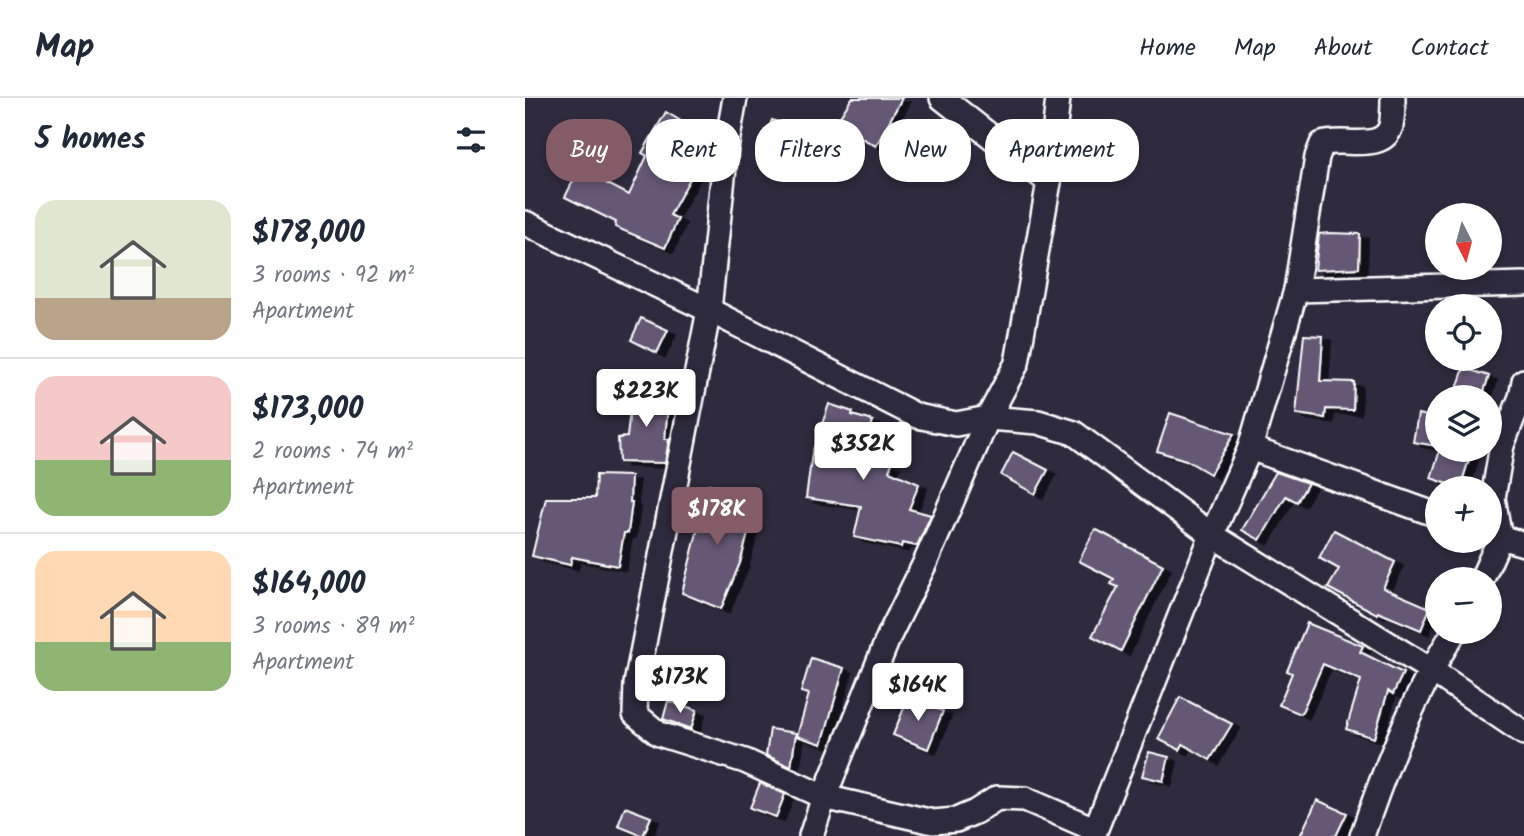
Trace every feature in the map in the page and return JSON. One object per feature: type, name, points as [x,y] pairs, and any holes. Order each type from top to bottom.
[{"type":"street","points":[[735,98],[726,149],[709,310],[636,684],[635,714],[659,734],[745,761],[824,797],[933,822],[956,820],[975,813],[997,798],[1024,799],[1094,833],[1212,535],[1250,448],[1296,290],[1317,157],[1322,144],[1332,141],[1370,143],[1384,138],[1391,127],[1393,98]]},
{"type":"street","points":[[942,98],[985,132]]},
{"type":"street","points":[[1056,119],[1058,98]]},
{"type":"street","points":[[811,836],[889,636],[925,563],[988,418],[1017,363],[1049,182]]},
{"type":"street","points":[[525,223],[709,310],[917,416],[955,424],[988,418],[1038,422],[1074,433],[1212,535],[1431,670],[1524,733]]},
{"type":"street","points":[[1296,290],[1524,284]]},
{"type":"street","points":[[1497,476],[1502,445],[1521,397],[1524,381]]},
{"type":"street","points":[[1250,448],[1425,511]]},
{"type":"street","points":[[1502,538],[1524,544]]},
{"type":"street","points":[[1362,836],[1383,773],[1431,670],[1447,644]]},
{"type":"building","points":[[852,98],[902,98],[891,119],[879,119],[879,140],[876,146],[865,140],[865,119],[839,119]]},
{"type":"building","points":[[666,112],[677,119],[662,119]]},
{"type":"building","points":[[646,158],[646,182],[688,182],[670,215],[678,219],[665,248],[615,227],[616,222],[565,197],[572,182],[604,182],[629,195]]},
{"type":"building","points":[[1319,234],[1360,234],[1359,268],[1315,270]]},
{"type":"building","points":[[641,318],[668,330],[657,353],[631,340]]},
{"type":"building","points":[[1304,335],[1323,336],[1320,381],[1354,382],[1353,410],[1326,409],[1325,418],[1296,414]]},
{"type":"building","points":[[1463,371],[1489,376],[1486,385],[1458,385]]},
{"type":"building","points":[[632,390],[669,393],[665,439],[669,439],[665,463],[619,462],[618,438],[627,437]]},
{"type":"building","points":[[829,404],[873,421],[863,453],[892,463],[889,471],[919,484],[909,509],[931,515],[917,546],[902,543],[901,547],[854,537],[861,506],[806,498],[812,453]]},
{"type":"building","points":[[1170,413],[1234,434],[1210,474],[1186,460],[1157,451]]},
{"type":"building","points":[[1418,414],[1425,415],[1425,444],[1413,442]]},
{"type":"building","points":[[1013,452],[1048,470],[1035,494],[1001,475]]},
{"type":"building","points":[[1436,462],[1468,462],[1464,476],[1432,476]]},
{"type":"building","points":[[1276,472],[1308,483],[1297,502],[1286,496],[1260,540],[1242,530]]},
{"type":"building","points":[[596,475],[631,476],[632,502],[628,533],[624,533],[618,566],[572,557],[570,565],[532,556],[546,498],[595,498]]},
{"type":"building","points":[[709,484],[746,493],[738,527],[749,530],[740,563],[721,609],[682,593]]},
{"type":"building","points":[[1095,529],[1163,565],[1121,651],[1092,636],[1118,587],[1111,584],[1114,579],[1079,561]]},
{"type":"building","points":[[1334,530],[1395,562],[1383,588],[1425,606],[1425,620],[1421,630],[1378,612],[1377,614],[1328,588],[1339,569],[1319,558]]},
{"type":"building","points":[[1307,623],[1363,646],[1360,652],[1403,673],[1393,694],[1388,691],[1374,738],[1346,729],[1361,680],[1323,664],[1301,714],[1279,705],[1292,673],[1287,671]]},
{"type":"building","points":[[811,658],[844,668],[822,744],[797,736],[809,694],[801,692]]},
{"type":"building","points":[[1180,697],[1232,724],[1210,760],[1183,744],[1180,750],[1158,739]]},
{"type":"building","points":[[908,698],[943,711],[928,749],[893,735]]},
{"type":"building","points":[[668,701],[697,710],[691,729],[663,719]]},
{"type":"building","points":[[770,729],[796,733],[791,767],[766,755]]},
{"type":"building","points":[[1149,752],[1169,757],[1163,781],[1142,776]]},
{"type":"building","points":[[760,783],[785,794],[776,817],[750,808]]},
{"type":"building","points":[[1317,800],[1347,813],[1336,836],[1300,836]]},
{"type":"building","points":[[625,807],[651,817],[643,836],[618,826]]}]
